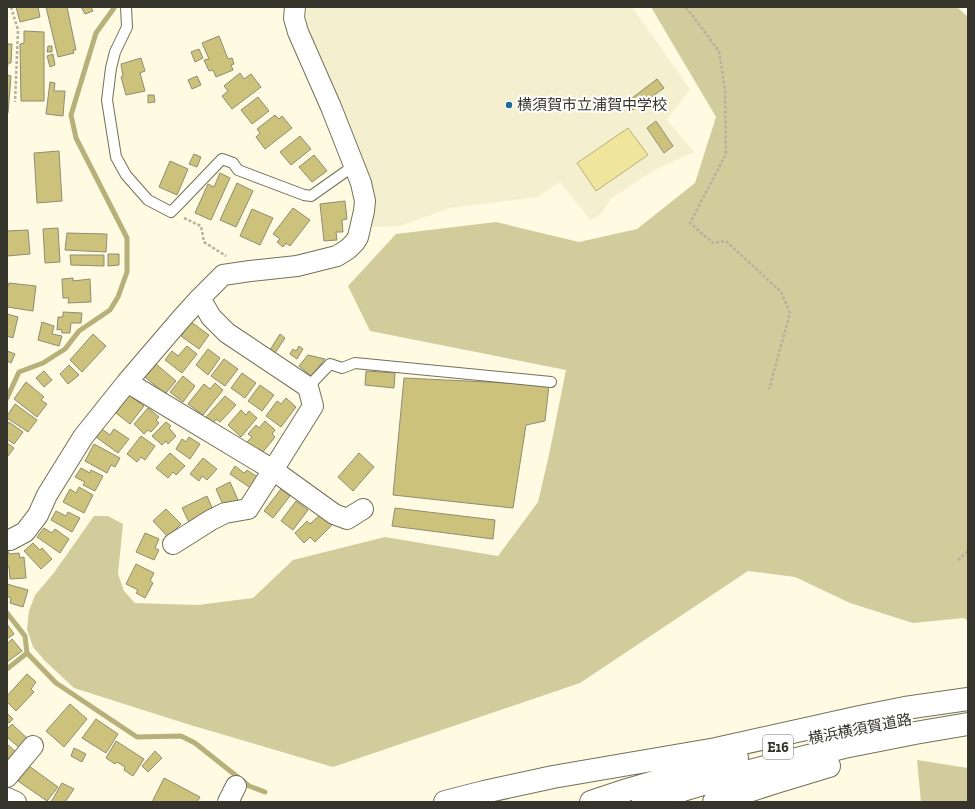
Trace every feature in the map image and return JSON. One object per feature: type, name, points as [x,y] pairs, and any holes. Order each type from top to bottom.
[{"type":"highway","points":[[445,802],[553,777],[716,749],[860,716],[968,699]]},
{"type":"highway","name":"横浜横須賀道路","points":[[591,802],[725,761],[821,736],[905,719],[968,709]]},
{"type":"highway","name":"横浜横須賀道路","points":[[643,802],[726,777],[844,747],[968,724]]},
{"type":"highway","points":[[714,802],[816,769],[881,752],[968,733]]},
{"type":"street","points":[[7,540],[10,540],[25,532],[38,515],[47,495],[83,437],[127,382],[200,298],[223,275],[297,266],[323,260],[337,256],[348,249],[358,237],[365,201],[361,183],[356,166],[298,32],[294,18],[294,7]]},
{"type":"street","points":[[173,544],[225,513],[248,509],[314,406],[308,388],[227,333],[211,317],[200,298]]},
{"type":"street","points":[[127,382],[273,470],[334,514],[347,519],[363,509]]},
{"type":"street","points":[[7,777],[33,746]]},
{"type":"street","points":[[7,798],[16,802]]},
{"type":"lane","points":[[126,7],[127,28],[115,52],[110,68],[107,100],[116,157],[126,175],[148,200],[171,212],[222,159],[233,163],[238,170],[304,195],[311,196],[356,166]]},
{"type":"lane","points":[[308,388],[330,364],[342,368],[355,364],[551,382]]},
{"type":"path","points":[[11,7],[18,30],[15,102]]},
{"type":"path","points":[[686,7],[719,51],[725,91],[726,154],[690,223],[712,243],[726,241],[781,292],[790,313],[769,389]]},
{"type":"path","points":[[171,212],[201,226],[204,242],[250,271]]},
{"type":"path","points":[[958,560],[968,551]]},
{"type":"shaded area","name":"横須賀市立浦賀中学校","points":[[307,7],[632,7],[690,89],[667,120],[694,152],[654,170],[611,199],[600,215],[590,220],[560,182],[538,197],[450,208],[400,226],[372,227],[372,196],[366,169],[305,26]]},
{"type":"shaded area","points":[[651,7],[957,7],[968,17],[968,621],[964,618],[913,623],[850,603],[795,577],[748,571],[580,683],[333,767],[187,724],[74,688],[45,661],[33,647],[27,629],[29,611],[35,595],[53,574],[94,516],[108,516],[123,524],[118,574],[124,591],[135,603],[198,605],[253,598],[293,560],[385,537],[498,556],[538,502],[566,370],[370,331],[348,286],[396,234],[496,222],[579,242],[637,229],[695,183],[716,117]]},
{"type":"shaded area","points":[[628,128],[648,155],[596,191],[577,163]]},
{"type":"shaded area","points":[[917,760],[968,768],[968,802],[921,802]]},
{"type":"building","points":[[16,7],[38,7],[40,17],[20,22]]},
{"type":"building","points":[[46,7],[67,7],[76,50],[73,50],[74,53],[58,57]]},
{"type":"building","points":[[81,7],[91,7],[93,11],[85,14]]},
{"type":"building","points":[[24,31],[44,32],[44,101],[21,101],[20,44],[24,43]]},
{"type":"building","points":[[219,36],[228,59],[232,58],[234,64],[231,65],[233,70],[216,77],[213,70],[209,71],[204,60],[209,59],[202,43]]},
{"type":"building","points":[[7,44],[12,44],[11,63],[8,63],[7,73]]},
{"type":"building","points":[[48,46],[52,46],[52,52],[47,52]]},
{"type":"building","points":[[199,49],[203,58],[195,62],[191,52]]},
{"type":"building","points":[[53,54],[55,65],[50,67],[47,56]]},
{"type":"building","points":[[141,58],[145,71],[140,73],[145,91],[126,95],[121,77],[123,76],[121,64]]},
{"type":"building","points":[[240,73],[244,79],[251,74],[261,87],[232,109],[222,96],[228,91],[224,86]]},
{"type":"building","points":[[7,75],[11,76],[8,113],[7,113]]},
{"type":"building","points":[[197,76],[201,85],[192,89],[188,80]]},
{"type":"building","points":[[657,79],[664,88],[633,110],[627,102]]},
{"type":"building","points":[[50,82],[55,83],[54,91],[65,91],[63,116],[46,114]]},
{"type":"building","points":[[148,95],[154,95],[155,102],[148,103]]},
{"type":"building","points":[[258,97],[269,111],[252,124],[241,110]]},
{"type":"building","points":[[275,115],[279,119],[282,116],[292,128],[265,149],[256,137],[260,133],[257,129]]},
{"type":"building","points":[[656,121],[673,146],[664,153],[647,128]]},
{"type":"building","points":[[300,136],[311,149],[291,165],[280,152]]},
{"type":"building","points":[[59,151],[62,201],[37,203],[34,153]]},
{"type":"building","points":[[194,154],[201,157],[197,167],[189,164]]},
{"type":"building","points":[[314,155],[327,171],[312,182],[299,167]]},
{"type":"building","points":[[170,161],[188,169],[177,195],[159,187]]},
{"type":"building","points":[[220,173],[230,178],[211,220],[195,213],[208,184],[214,187]]},
{"type":"building","points":[[237,183],[253,191],[236,227],[220,220]]},
{"type":"building","points":[[345,201],[347,219],[342,220],[343,232],[336,232],[337,240],[324,241],[320,204]]},
{"type":"building","points":[[293,208],[310,220],[290,246],[286,243],[283,247],[277,242],[280,239],[273,234]]},
{"type":"building","points":[[252,209],[273,218],[260,245],[240,236]]},
{"type":"building","points":[[58,228],[60,262],[45,263],[43,229]]},
{"type":"building","points":[[28,230],[30,254],[7,256],[7,231]]},
{"type":"building","points":[[67,233],[107,234],[106,252],[65,250]]},
{"type":"building","points":[[108,254],[119,254],[119,265],[108,266]]},
{"type":"building","points":[[70,255],[104,255],[104,266],[71,265]]},
{"type":"building","points":[[73,278],[73,281],[90,279],[91,302],[68,303],[69,298],[63,298],[62,279]]},
{"type":"building","points":[[9,283],[36,286],[33,311],[7,307],[7,289]]},
{"type":"building","points":[[63,312],[82,313],[81,323],[71,323],[70,333],[62,333],[61,329],[57,330],[58,317],[63,317]]},
{"type":"building","points":[[7,314],[18,317],[13,338],[7,336]]},
{"type":"building","points":[[42,322],[54,326],[52,334],[62,336],[59,346],[38,340]]},
{"type":"building","points":[[191,322],[209,335],[199,349],[181,336]]},
{"type":"building","points":[[93,334],[106,346],[82,372],[70,360]]},
{"type":"building","points":[[280,334],[285,338],[275,353],[270,350]]},
{"type":"building","points":[[187,346],[197,354],[182,373],[165,360],[172,351],[178,356]]},
{"type":"building","points":[[299,346],[303,349],[297,359],[290,354],[293,349],[296,351]]},
{"type":"building","points":[[208,349],[220,358],[208,375],[196,365]]},
{"type":"building","points":[[7,351],[15,354],[11,363],[7,361]]},
{"type":"building","points":[[308,355],[325,359],[311,376],[299,366]]},
{"type":"building","points":[[224,359],[238,369],[225,386],[211,376]]},
{"type":"building","points":[[156,364],[176,381],[165,394],[145,377]]},
{"type":"building","points":[[69,365],[79,375],[68,384],[60,374]]},
{"type":"building","points":[[44,371],[52,380],[44,387],[36,378]]},
{"type":"building","points":[[366,371],[395,373],[394,388],[365,385]]},
{"type":"building","points":[[242,373],[256,383],[245,398],[231,388]]},
{"type":"building","points":[[183,376],[195,386],[183,402],[170,392]]},
{"type":"building","points":[[404,378],[549,385],[545,421],[526,425],[513,508],[393,495]]},
{"type":"building","points":[[26,382],[44,397],[41,400],[47,404],[37,417],[14,399]]},
{"type":"building","points":[[215,383],[223,390],[203,415],[188,404],[204,384],[210,389]]},
{"type":"building","points":[[260,385],[274,395],[262,411],[248,401]]},
{"type":"building","points":[[129,395],[144,406],[130,424],[116,413]]},
{"type":"building","points":[[225,396],[236,405],[220,422],[216,419],[213,423],[206,417]]},
{"type":"building","points":[[286,398],[296,407],[281,427],[266,416],[277,401],[281,404]]},
{"type":"building","points":[[15,404],[37,420],[28,432],[7,418]]},
{"type":"building","points":[[148,408],[159,417],[156,420],[159,423],[151,432],[148,430],[144,434],[134,424]]},
{"type":"building","points":[[241,410],[246,415],[249,411],[257,418],[241,437],[228,425]]},
{"type":"building","points":[[265,421],[275,430],[272,434],[275,437],[263,452],[259,449],[257,451],[247,442],[252,437],[248,434],[256,425],[259,428]]},
{"type":"building","points":[[9,422],[23,432],[14,444],[7,439],[7,425]]},
{"type":"building","points":[[166,422],[171,426],[169,428],[176,436],[168,444],[166,441],[162,445],[152,436]]},
{"type":"building","points":[[102,429],[110,435],[114,429],[129,439],[118,453],[96,437]]},
{"type":"building","points":[[141,436],[155,446],[145,460],[141,457],[137,462],[127,454]]},
{"type":"building","points":[[189,437],[200,444],[190,459],[176,449],[182,439],[186,442]]},
{"type":"building","points":[[7,443],[14,448],[8,456],[7,456]]},
{"type":"building","points":[[94,444],[120,458],[115,467],[111,465],[107,473],[85,461]]},
{"type":"building","points":[[170,453],[185,466],[176,475],[173,472],[168,478],[156,468]]},
{"type":"building","points":[[359,453],[374,467],[353,491],[338,477]]},
{"type":"building","points":[[203,458],[217,469],[207,480],[202,476],[199,481],[190,474]]},
{"type":"building","points":[[235,466],[244,473],[247,470],[259,478],[252,489],[230,474]]},
{"type":"building","points":[[81,468],[90,473],[91,470],[103,476],[95,491],[83,485],[85,482],[75,477]]},
{"type":"building","points":[[230,482],[238,500],[224,507],[216,489]]},
{"type":"building","points":[[79,487],[93,495],[84,513],[63,502],[70,489],[76,493]]},
{"type":"building","points":[[281,489],[290,496],[273,518],[264,511]]},
{"type":"building","points":[[207,496],[214,512],[190,524],[182,508]]},
{"type":"building","points":[[296,501],[308,510],[293,530],[281,521]]},
{"type":"building","points":[[395,508],[495,520],[493,539],[392,526]]},
{"type":"building","points":[[166,509],[181,524],[168,537],[153,521]]},
{"type":"building","points":[[56,511],[66,516],[68,512],[80,518],[72,532],[51,520]]},
{"type":"building","points":[[321,514],[332,525],[315,542],[310,537],[304,543],[295,533],[307,521],[310,524]]},
{"type":"building","points":[[44,528],[52,533],[55,529],[69,539],[60,553],[37,537]]},
{"type":"building","points":[[145,533],[159,539],[155,548],[159,550],[154,560],[136,552]]},
{"type":"building","points":[[33,543],[40,550],[42,548],[52,559],[41,569],[24,551]]},
{"type":"building","points":[[7,551],[9,554],[19,553],[20,558],[24,557],[26,578],[10,579],[9,567],[7,567]]},
{"type":"building","points":[[136,564],[154,573],[150,581],[153,583],[145,598],[136,593],[138,590],[126,584]]},
{"type":"building","points":[[7,584],[28,590],[23,607],[10,603],[11,598],[7,596]]},
{"type":"building","points":[[7,624],[14,634],[7,639]]},
{"type":"building","points":[[12,639],[22,651],[7,662],[7,644]]},
{"type":"building","points":[[27,674],[36,682],[31,689],[34,692],[16,711],[7,702],[7,696]]},
{"type":"building","points":[[70,704],[87,719],[64,747],[46,731]]},
{"type":"building","points":[[7,713],[13,719],[9,723],[7,721]]},
{"type":"building","points":[[96,719],[118,734],[106,753],[82,738]]},
{"type":"building","points":[[12,724],[29,740],[22,750],[7,737],[7,729]]},
{"type":"building","points":[[116,741],[144,759],[133,776],[124,770],[125,767],[117,762],[115,764],[106,758]]},
{"type":"building","points":[[7,744],[17,753],[12,760],[7,760]]},
{"type":"building","points":[[74,748],[86,754],[82,762],[71,756]]},
{"type":"building","points":[[155,751],[162,758],[148,772],[142,766]]},
{"type":"building","points":[[29,766],[58,787],[47,801],[18,781]]},
{"type":"building","points":[[164,778],[200,797],[197,802],[152,802]]},
{"type":"building","points":[[62,783],[74,789],[65,802],[51,802]]},
{"type":"waterway","points":[[7,398],[19,372],[43,363],[65,349],[79,331],[110,310],[118,297],[127,272],[127,238],[76,138],[71,115],[96,33],[114,7]]},
{"type":"waterway","points":[[7,613],[25,636],[27,653],[56,683],[137,737],[181,736],[195,743],[249,786],[265,792]]},
{"type":"waterway","points":[[7,669],[27,653]]},
{"type":"place","name":"横須賀市立浦賀中学校","points":[[509,105]]}]
